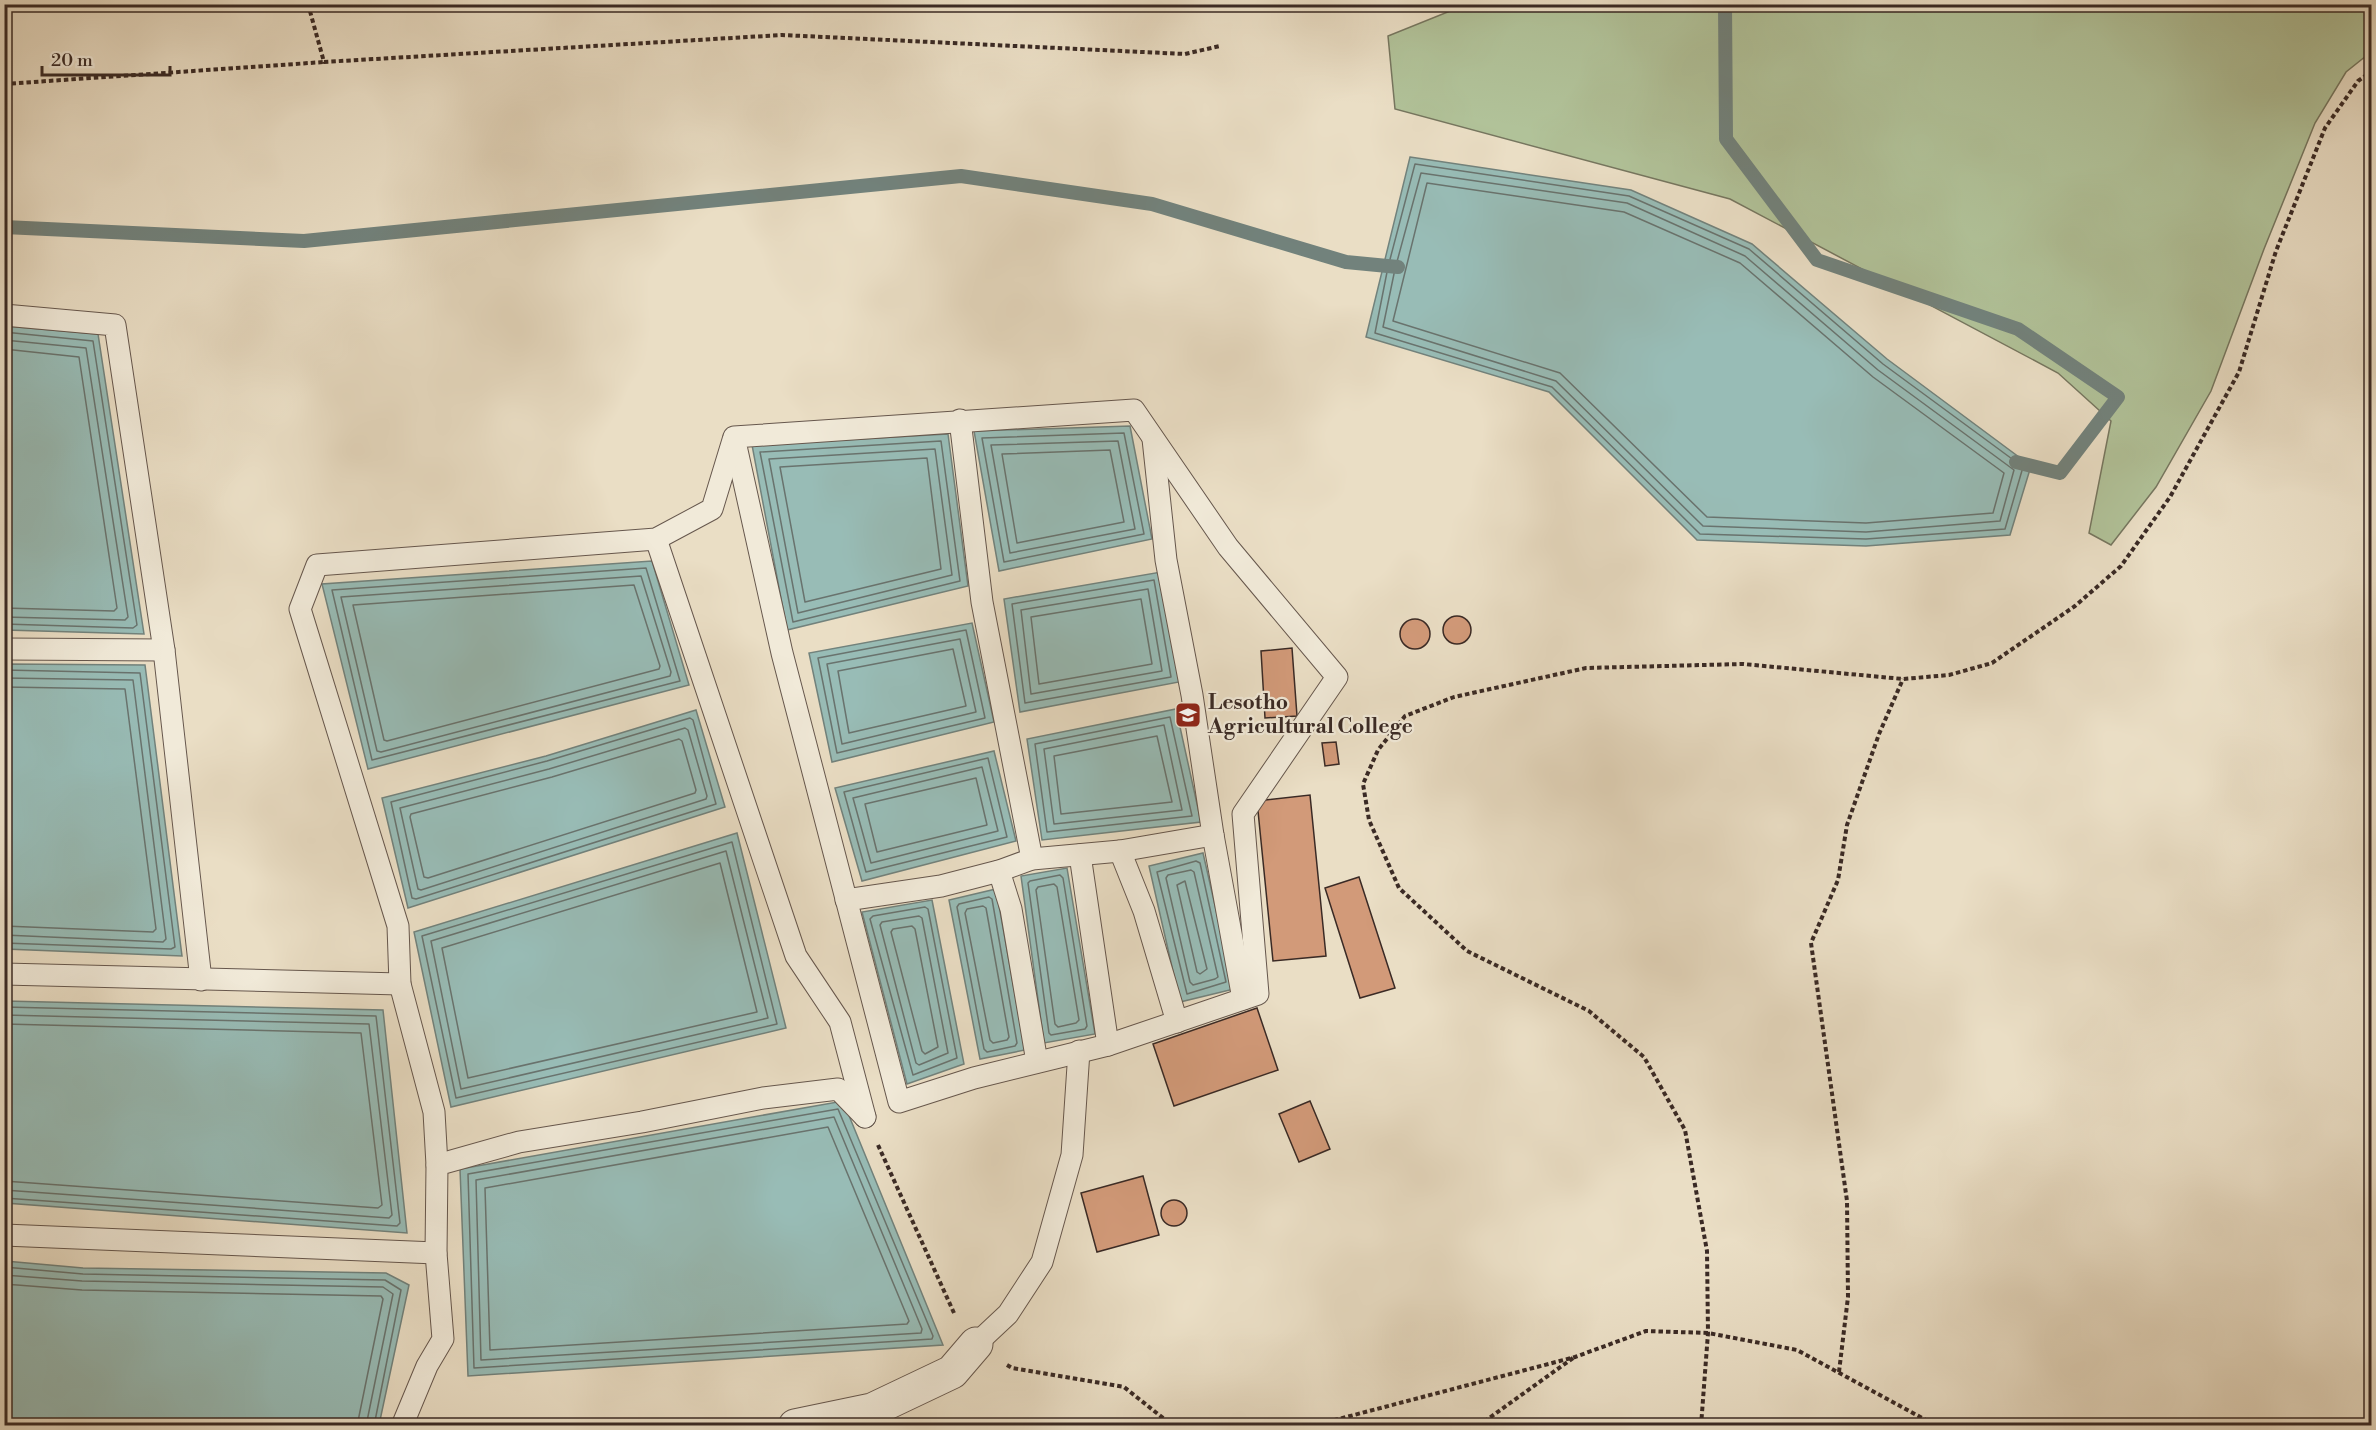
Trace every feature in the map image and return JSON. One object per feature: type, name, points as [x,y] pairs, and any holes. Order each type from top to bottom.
[{"type":"street","points":[[795,1425],[872,1410],[952,1372],[976,1344]]},
{"type":"lane","points":[[4,315],[114,325],[164,650],[201,980]]},
{"type":"lane","points":[[1134,410],[1228,547],[1337,677],[1243,813],[1258,994],[1108,1044],[899,1102],[782,653],[734,437],[1134,410]]},
{"type":"lane","points":[[960,420],[982,602],[1032,859]]},
{"type":"lane","points":[[1152,436],[1166,560],[1192,695],[1213,835],[1243,999]]},
{"type":"lane","points":[[402,1425],[427,1366],[443,1339],[436,1253],[437,1165],[434,1112],[400,984],[398,926],[300,609],[317,565],[656,538],[712,509],[734,437]]},
{"type":"lane","points":[[437,1165],[519,1142],[642,1122],[763,1098],[838,1089],[865,1117],[840,1022],[796,956],[656,538]]},
{"type":"lane","points":[[4,649],[164,650]]},
{"type":"lane","points":[[846,900],[941,886],[999,871],[1032,859],[1120,851],[1213,835]]},
{"type":"lane","points":[[1120,851],[1144,910],[1176,1022]]},
{"type":"lane","points":[[1080,855],[1108,1044]]},
{"type":"lane","points":[[999,871],[1011,909],[1037,1062]]},
{"type":"lane","points":[[4,974],[400,984]]},
{"type":"lane","points":[[976,1344],[1008,1314],[1042,1262],[1072,1155],[1079,1051]]},
{"type":"lane","points":[[4,1235],[436,1253]]},
{"type":"path","points":[[308,4],[324,62]]},
{"type":"path","points":[[4,84],[324,62],[782,35],[1185,54],[1220,46]]},
{"type":"path","points":[[1701,1425],[1708,1333],[1707,1251],[1685,1130],[1644,1057],[1589,1011],[1467,951],[1399,888],[1369,820],[1363,784],[1377,750],[1405,716],[1454,697],[1586,668],[1743,664],[1903,679],[1949,675],[1992,663],[2075,606],[2121,566],[2170,497],[2239,372],[2276,251],[2325,128],[2358,81],[2372,71]]},
{"type":"path","points":[[1839,1372],[1848,1297],[1847,1201],[1811,943],[1838,880],[1847,825],[1879,734],[1903,679]]},
{"type":"path","points":[[1312,1425],[1575,1357],[1646,1331],[1708,1333],[1797,1350],[1935,1425],[1942,1425]]},
{"type":"path","points":[[1478,1425],[1575,1357]]},
{"type":"green space","points":[[1465,5],[2371,5],[2371,52],[2346,72],[2315,123],[2264,249],[2211,391],[2156,487],[2111,545],[2089,533],[2111,421],[2058,373],[1730,199],[1395,109],[1388,36]]},
{"type":"water","points":[[1410,157],[1631,190],[1752,244],[1887,359],[2031,466],[2010,535],[1866,546],[1697,540],[1549,392],[1366,337]]},
{"type":"water","points":[[5,326],[98,334],[144,634],[5,630]]},
{"type":"water","points":[[1130,426],[1152,539],[999,571],[974,431]]},
{"type":"water","points":[[948,434],[968,586],[787,630],[752,445]]},
{"type":"water","points":[[652,561],[689,685],[368,769],[322,584]]},
{"type":"water","points":[[1161,572],[1179,682],[1020,712],[1004,599]]},
{"type":"water","points":[[972,623],[994,722],[832,762],[809,653]]},
{"type":"water","points":[[5,664],[145,665],[182,956],[5,949]]},
{"type":"water","points":[[1176,709],[1201,822],[1042,840],[1027,739]]},
{"type":"water","points":[[696,710],[725,807],[408,908],[382,798],[546,756]]},
{"type":"water","points":[[994,751],[1016,841],[862,881],[835,788]]},
{"type":"water","points":[[737,833],[786,1028],[451,1107],[414,932]]},
{"type":"water","points":[[1203,853],[1234,989],[1180,1002],[1149,866]]},
{"type":"water","points":[[1067,868],[1095,1034],[1044,1043],[1021,876]]},
{"type":"water","points":[[996,889],[1025,1050],[980,1059],[949,900]]},
{"type":"water","points":[[932,900],[964,1064],[907,1084],[862,912]]},
{"type":"water","points":[[5,1001],[383,1010],[407,1233],[5,1203]]},
{"type":"water","points":[[843,1101],[943,1345],[468,1376],[460,1169]]},
{"type":"water","points":[[5,1261],[83,1268],[386,1273],[409,1285],[379,1425],[5,1425]]},
{"type":"building","points":[[1457,616],[1467,620],[1471,630],[1467,640],[1457,644],[1447,640],[1443,630],[1447,620]]},
{"type":"building","points":[[1415,619],[1421,620],[1429,628],[1429,640],[1421,648],[1415,649],[1409,648],[1401,640],[1400,634],[1401,628],[1409,620]]},
{"type":"building","points":[[1292,648],[1297,716],[1265,718],[1261,651]]},
{"type":"building","points":[[1336,742],[1339,764],[1325,766],[1322,743]]},
{"type":"building","points":[[1310,795],[1326,956],[1273,961],[1257,801]]},
{"type":"building","points":[[1359,877],[1395,988],[1360,998],[1325,888]]},
{"type":"building","points":[[1257,1008],[1278,1070],[1174,1106],[1153,1044]]},
{"type":"building","points":[[1310,1101],[1330,1149],[1299,1162],[1279,1114]]},
{"type":"building","points":[[1143,1176],[1159,1235],[1097,1252],[1081,1193]]},
{"type":"building","points":[[1174,1200],[1183,1204],[1187,1213],[1183,1222],[1174,1226],[1165,1222],[1161,1213],[1165,1204]]},
{"type":"waterway","points":[[1725,4],[1726,139],[1817,260],[2018,329],[2118,397],[2060,473],[2016,462]]},
{"type":"waterway","points":[[4,227],[304,241],[961,176],[1152,204],[1346,262],[1398,267]]},
{"type":"place","name":"Lesotho Agricultural College","points":[[1188,715]]}]
